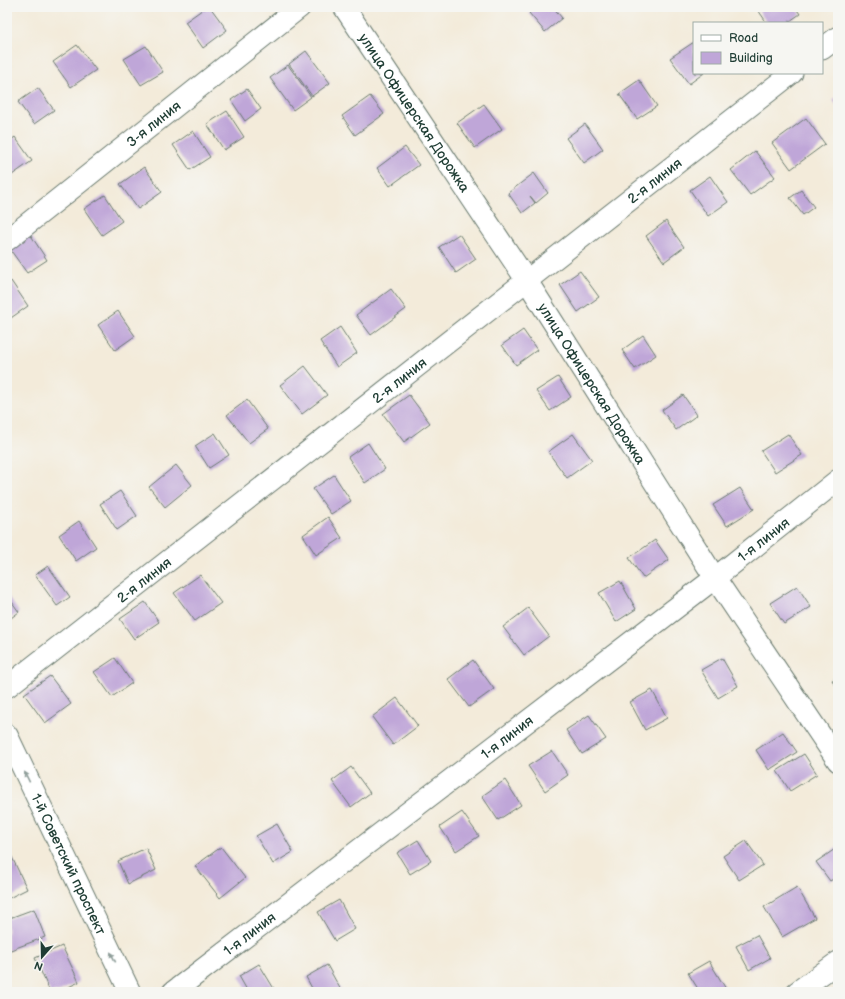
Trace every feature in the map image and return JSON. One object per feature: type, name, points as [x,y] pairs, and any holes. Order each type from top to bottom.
[{"type":"street","name":"3-я линия","points":[[7,240],[300,7]]},
{"type":"street","name":"улица Офицерская Дорожка","points":[[344,7],[527,281],[715,578],[838,761]]},
{"type":"street","points":[[823,48],[838,36]]},
{"type":"street","name":"2-я линия","points":[[7,687],[791,74]]},
{"type":"street","name":"1-я линия","points":[[174,992],[715,578],[838,480]]},
{"type":"street","name":"1-й Советский проспект","points":[[7,735],[130,992]]},
{"type":"street","points":[[797,992],[838,962]]},
{"type":"building","points":[[206,7],[210,7],[227,30],[203,48],[185,22]]},
{"type":"building","points":[[537,7],[553,7],[562,18],[545,32],[529,13]]},
{"type":"building","points":[[756,7],[795,7],[800,14],[788,22],[766,22]]},
{"type":"building","points":[[693,43],[693,74],[703,74],[689,84],[670,58]]},
{"type":"building","points":[[77,45],[96,70],[71,87],[53,62]]},
{"type":"building","points":[[146,46],[163,72],[141,85],[124,59]]},
{"type":"building","points":[[306,51],[330,83],[312,96],[289,64]]},
{"type":"building","points":[[288,65],[311,97],[293,110],[270,78]]},
{"type":"building","points":[[639,80],[657,106],[637,119],[619,94]]},
{"type":"building","points":[[38,88],[54,110],[34,124],[18,102]]},
{"type":"building","points":[[247,89],[261,109],[245,121],[231,100]]},
{"type":"building","points":[[370,96],[384,114],[355,135],[342,116]]},
{"type":"building","points":[[838,96],[838,107],[833,100]]},
{"type":"building","points":[[484,104],[502,129],[475,148],[457,123]]},
{"type":"building","points":[[227,111],[244,137],[224,150],[207,124]]},
{"type":"building","points":[[806,118],[825,144],[791,169],[772,143]]},
{"type":"building","points":[[585,124],[603,149],[584,163],[566,138]]},
{"type":"building","points":[[193,131],[210,157],[190,170],[173,145]]},
{"type":"building","points":[[15,137],[32,161],[12,175],[7,168],[7,143]]},
{"type":"building","points":[[405,147],[419,165],[390,186],[377,168]]},
{"type":"building","points":[[755,151],[775,177],[750,195],[731,170]]},
{"type":"building","points":[[144,167],[162,192],[138,209],[120,184]]},
{"type":"building","points":[[534,173],[548,193],[536,203],[530,196],[535,203],[522,213],[508,193]]},
{"type":"building","points":[[710,176],[728,202],[708,216],[690,190]]},
{"type":"building","points":[[801,190],[814,207],[803,215],[790,198]]},
{"type":"building","points":[[105,195],[122,221],[102,235],[84,209]]},
{"type":"building","points":[[666,221],[684,247],[664,262],[646,236]]},
{"type":"building","points":[[30,234],[47,260],[27,273],[9,248]]},
{"type":"building","points":[[459,234],[476,259],[456,273],[439,247]]},
{"type":"building","points":[[580,271],[599,297],[578,312],[560,285]]},
{"type":"building","points":[[11,281],[28,306],[8,320],[7,284]]},
{"type":"building","points":[[391,289],[406,309],[371,335],[356,315]]},
{"type":"building","points":[[118,311],[135,336],[115,350],[98,325]]},
{"type":"building","points":[[340,327],[357,353],[337,367],[320,341]]},
{"type":"building","points":[[523,330],[537,350],[516,365],[502,345]]},
{"type":"building","points":[[643,335],[656,355],[635,369],[622,350]]},
{"type":"building","points":[[305,366],[327,395],[302,414],[280,385]]},
{"type":"building","points":[[558,377],[571,397],[550,411],[536,391]]},
{"type":"building","points":[[409,395],[430,423],[404,442],[383,414]]},
{"type":"building","points":[[683,395],[697,415],[676,430],[662,410]]},
{"type":"building","points":[[247,400],[268,429],[249,443],[227,415]]},
{"type":"building","points":[[215,433],[229,455],[209,468],[195,446]]},
{"type":"building","points":[[573,434],[592,460],[567,478],[548,452]]},
{"type":"building","points":[[788,434],[802,455],[775,472],[761,451]]},
{"type":"building","points":[[368,443],[385,469],[365,483],[348,457]]},
{"type":"building","points":[[176,465],[192,485],[165,507],[149,487]]},
{"type":"building","points":[[334,475],[351,501],[331,514],[313,489]]},
{"type":"building","points":[[740,488],[754,509],[727,526],[713,505]]},
{"type":"building","points":[[120,491],[137,516],[117,530],[100,504]]},
{"type":"building","points":[[328,517],[342,538],[316,555],[303,535]]},
{"type":"building","points":[[79,521],[96,547],[76,561],[59,535]]},
{"type":"building","points":[[655,540],[669,560],[643,578],[629,558]]},
{"type":"building","points":[[48,566],[70,597],[57,606],[35,575]]},
{"type":"building","points":[[200,575],[221,603],[195,621],[174,593]]},
{"type":"building","points":[[620,581],[636,609],[616,622],[599,593]]},
{"type":"building","points":[[797,586],[811,607],[784,624],[770,603]]},
{"type":"building","points":[[7,595],[19,612],[7,621]]},
{"type":"building","points":[[145,602],[159,622],[134,639],[120,619]]},
{"type":"building","points":[[528,608],[549,636],[524,655],[503,627]]},
{"type":"building","points":[[115,658],[132,683],[112,697],[94,672]]},
{"type":"building","points":[[722,658],[738,686],[718,698],[701,670]]},
{"type":"building","points":[[473,660],[494,689],[469,707],[448,679]]},
{"type":"building","points":[[50,676],[71,704],[45,723],[24,694]]},
{"type":"building","points":[[838,677],[838,689],[832,680]]},
{"type":"building","points":[[652,690],[667,718],[645,730],[630,702]]},
{"type":"building","points":[[397,698],[418,726],[393,745],[372,717]]},
{"type":"building","points":[[589,715],[606,739],[582,754],[566,730]]},
{"type":"building","points":[[783,732],[797,752],[769,770],[756,750]]},
{"type":"building","points":[[552,751],[568,775],[545,791],[528,766]]},
{"type":"building","points":[[804,754],[817,774],[790,791],[777,771]]},
{"type":"building","points":[[351,767],[370,793],[351,807],[332,781]]},
{"type":"building","points":[[505,780],[521,805],[498,820],[482,796]]},
{"type":"building","points":[[462,812],[479,836],[456,851],[440,827]]},
{"type":"building","points":[[277,824],[293,852],[273,864],[256,836]]},
{"type":"building","points":[[418,840],[431,861],[410,874],[397,853]]},
{"type":"building","points":[[746,841],[763,865],[739,880],[723,856]]},
{"type":"building","points":[[221,847],[245,878],[220,898],[195,866]]},
{"type":"building","points":[[838,847],[838,876],[830,881],[816,862]]},
{"type":"building","points":[[146,848],[156,870],[128,884],[118,861]]},
{"type":"building","points":[[10,853],[27,889],[7,899],[7,854]]},
{"type":"building","points":[[797,887],[815,918],[782,937],[764,907]]},
{"type":"building","points":[[339,900],[355,929],[335,941],[318,912]]},
{"type":"building","points":[[34,909],[45,937],[8,951],[7,919]]},
{"type":"building","points":[[757,935],[770,958],[749,970],[736,946]]},
{"type":"building","points":[[62,946],[79,982],[58,992],[50,992],[35,958]]},
{"type":"building","points":[[709,961],[726,989],[721,992],[700,992],[688,973]]},
{"type":"building","points":[[259,964],[276,992],[248,992],[239,976]]},
{"type":"building","points":[[327,965],[342,992],[314,992],[306,977]]}]
